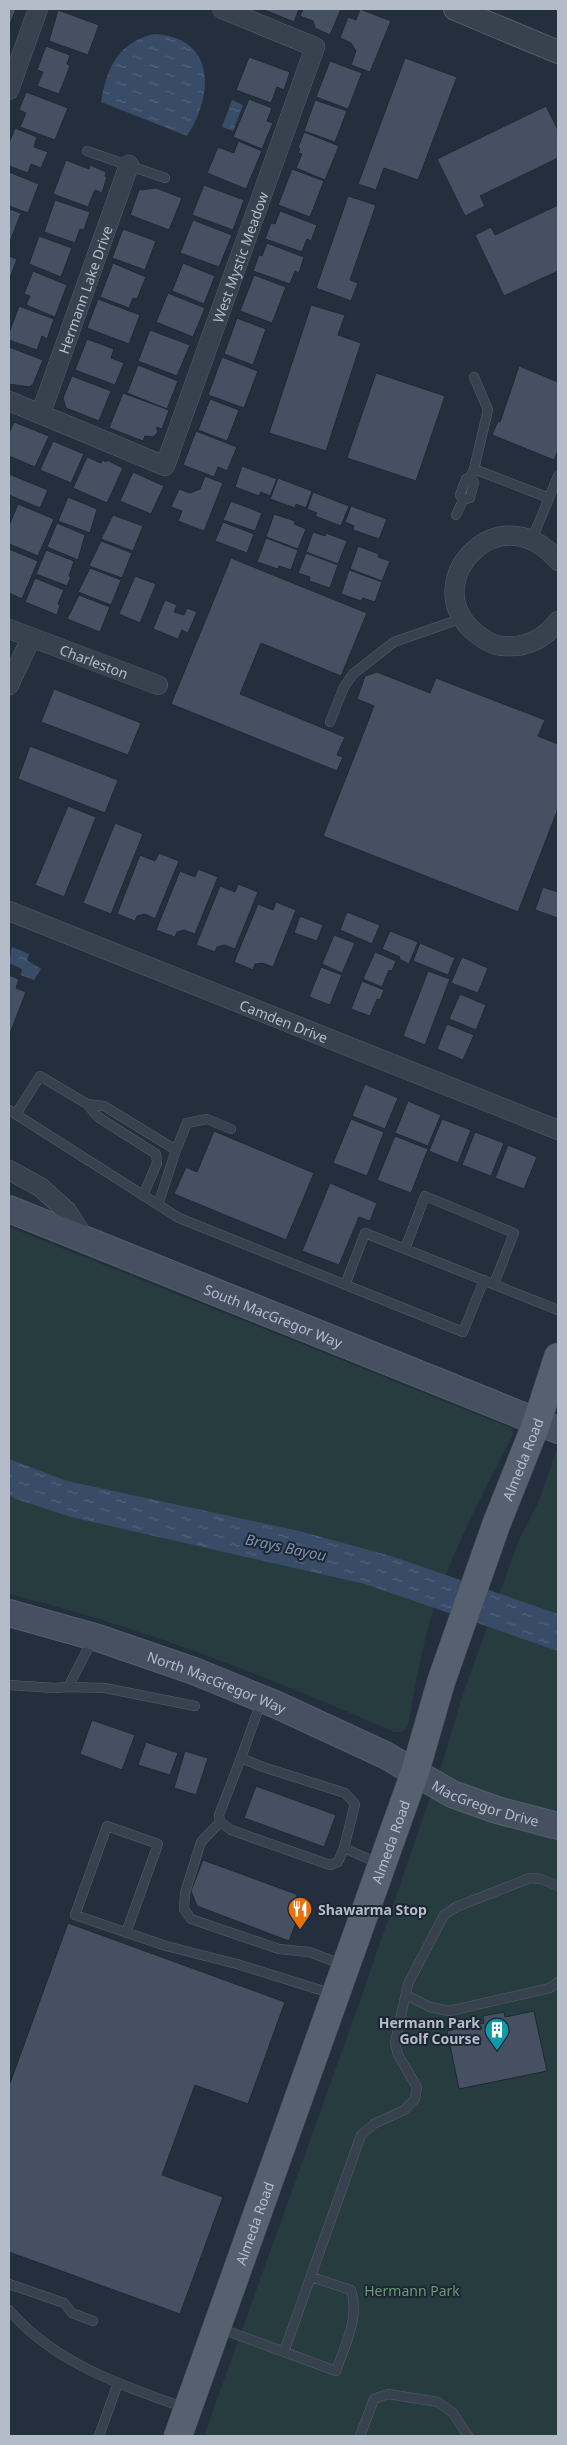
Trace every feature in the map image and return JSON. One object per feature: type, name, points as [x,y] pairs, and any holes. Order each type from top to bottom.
[{"type":"main road","name":"South MacGregor Way","points":[[9,1209],[548,1426]]},
{"type":"main road","name":"Almeda Road","points":[[178,2436],[381,1864],[416,1772],[440,1682],[496,1525],[548,1426],[558,1357]]},
{"type":"main road","name":"North MacGregor Way","points":[[9,1613],[94,1637],[194,1671],[262,1699],[385,1755],[416,1772]]},
{"type":"main road","name":"MacGregor Drive","points":[[416,1772],[452,1794],[524,1819],[558,1826]]},
{"type":"street","points":[[9,90],[38,9]]},
{"type":"street","name":"West Mystic Meadow","points":[[41,413],[165,466],[315,47],[222,9]]},
{"type":"street","points":[[455,9],[558,52]]},
{"type":"street","name":"Hermann Lake Drive","points":[[41,413],[129,165]]},
{"type":"street","points":[[9,401],[41,413]]},
{"type":"street","points":[[558,561],[548,549],[532,539],[518,536],[503,536],[488,540],[474,549],[463,562],[457,578],[455,594],[467,625],[480,638],[498,645],[516,647],[534,642],[550,632],[558,621]]},
{"type":"street","name":"Charleston","points":[[9,629],[158,685]]},
{"type":"street","points":[[9,685],[31,638]]},
{"type":"street","name":"Camden Drive","points":[[9,911],[558,1130]]},
{"type":"street","points":[[9,1170],[40,1187],[67,1211],[84,1238]]},
{"type":"lane","points":[[87,151],[165,178]]},
{"type":"lane","points":[[456,514],[463,500],[460,495],[466,479],[473,472],[488,410],[474,377]]},
{"type":"lane","points":[[473,472],[549,498]]},
{"type":"lane","points":[[532,539],[558,476]]},
{"type":"lane","points":[[330,722],[344,687],[353,674],[394,642],[463,618]]},
{"type":"lane","points":[[143,1196],[157,1163],[156,1154],[98,1117],[87,1104],[40,1076],[12,1112],[143,1196],[179,1218],[463,1332],[484,1280]]},
{"type":"lane","points":[[87,1104],[104,1106],[176,1150]]},
{"type":"lane","points":[[158,1205],[186,1122],[207,1119],[231,1129]]},
{"type":"lane","points":[[405,1248],[425,1196],[514,1233],[494,1284]]},
{"type":"lane","points":[[344,1285],[366,1233],[558,1310]]},
{"type":"lane","points":[[68,1687],[94,1637]]},
{"type":"lane","points":[[9,1684],[36,1688],[106,1688],[195,1706]]},
{"type":"lane","points":[[241,1758],[263,1767],[345,1793],[355,1804],[344,1848],[338,1862],[330,1865],[231,1830],[220,1822],[219,1815],[262,1699]]},
{"type":"lane","points":[[220,1822],[200,1842],[185,1893],[184,1908],[191,1919],[279,1949],[309,1952],[346,1966]]},
{"type":"lane","points":[[126,1934],[158,1844],[107,1826],[75,1914],[126,1934],[286,1978],[336,1994]]},
{"type":"lane","points":[[344,1848],[381,1864]]},
{"type":"lane","points":[[284,2352],[360,2135],[374,2124],[404,2110],[416,2099],[418,2087],[398,2055],[395,2043],[414,1969],[444,1915],[456,1908],[530,1878],[541,1879],[558,1886]]},
{"type":"lane","points":[[406,1995],[430,2007],[449,2011],[550,1988],[558,1982]]},
{"type":"lane","points":[[217,2327],[336,2371],[354,2320],[355,2301],[351,2290],[311,2277]]},
{"type":"lane","points":[[9,2284],[64,2303],[72,2313],[93,2321]]},
{"type":"lane","points":[[9,2310],[39,2338],[66,2357],[118,2383],[188,2408]]},
{"type":"lane","points":[[98,2436],[118,2383]]},
{"type":"lane","points":[[360,2436],[374,2399],[388,2394],[438,2402],[453,2413],[468,2436]]},
{"type":"green space","points":[[9,1227],[511,1428],[513,1435],[465,1530],[440,1590],[417,1675],[408,1726],[402,1732],[394,1732],[252,1673],[156,1638],[59,1607],[9,1594]]},
{"type":"green space","name":"Hermann Park","points":[[558,1446],[558,2436],[204,2436],[360,2001],[443,1760],[465,1688],[519,1540],[539,1501]]},
{"type":"water","points":[[154,34],[174,38],[189,45],[199,57],[204,71],[205,86],[202,103],[196,120],[187,136],[101,102],[107,78],[116,58],[131,44]]},
{"type":"water","points":[[232,100],[243,105],[233,131],[222,127]]},
{"type":"water","points":[[12,947],[29,954],[27,960],[41,969],[34,980],[21,975],[22,969],[9,963]]},
{"type":"water","name":"Brays Bayou","points":[[9,1459],[67,1481],[299,1531],[391,1556],[558,1614],[558,1651],[365,1584],[71,1517],[16,1499],[9,1495]]},
{"type":"building","points":[[9,9],[16,9],[9,27]]},
{"type":"building","points":[[262,9],[299,9],[294,22]]},
{"type":"building","points":[[303,9],[341,9],[330,35],[315,28],[313,21],[300,16]]},
{"type":"building","points":[[360,9],[391,21],[370,72],[351,65],[356,51],[351,43],[340,38],[348,17],[356,20]]},
{"type":"building","points":[[58,10],[99,25],[88,55],[49,41]]},
{"type":"building","points":[[46,46],[70,55],[67,64],[70,66],[59,94],[37,86],[43,72],[37,70]]},
{"type":"building","points":[[249,57],[290,72],[284,90],[277,87],[271,103],[236,90]]},
{"type":"building","points":[[405,58],[457,77],[418,180],[384,168],[376,190],[358,184]]},
{"type":"building","points":[[330,61],[362,73],[348,109],[316,97]]},
{"type":"building","points":[[26,92],[68,108],[55,140],[20,127],[26,113],[19,110]]},
{"type":"building","points":[[249,99],[272,108],[267,121],[273,123],[262,149],[233,137]]},
{"type":"building","points":[[315,100],[347,111],[335,142],[304,131]]},
{"type":"building","points":[[546,106],[558,130],[558,158],[480,196],[485,206],[465,216],[437,159]]},
{"type":"building","points":[[15,128],[37,137],[34,147],[48,152],[41,168],[31,164],[28,173],[9,166],[9,143]]},
{"type":"building","points":[[304,132],[339,146],[325,180],[296,168],[302,154],[298,153],[300,149],[298,148]]},
{"type":"building","points":[[238,141],[262,151],[246,189],[207,173],[218,147],[234,153]]},
{"type":"building","points":[[66,160],[89,169],[90,165],[106,172],[105,176],[107,177],[102,193],[95,190],[88,207],[53,194]]},
{"type":"building","points":[[292,169],[324,181],[310,217],[278,205]]},
{"type":"building","points":[[9,172],[39,184],[28,213],[9,206]]},
{"type":"building","points":[[204,185],[244,200],[233,230],[192,215]]},
{"type":"building","points":[[156,188],[182,198],[169,230],[130,215],[139,190]]},
{"type":"building","points":[[348,196],[376,205],[350,280],[358,283],[351,301],[316,288]]},
{"type":"building","points":[[55,200],[90,212],[84,230],[80,229],[75,243],[44,232]]},
{"type":"building","points":[[558,205],[558,271],[504,296],[475,235],[491,227],[495,235]]},
{"type":"building","points":[[9,209],[21,213],[9,244]]},
{"type":"building","points":[[280,211],[317,225],[311,241],[307,239],[302,252],[265,239],[271,223],[275,224]]},
{"type":"building","points":[[193,220],[232,235],[219,267],[180,253]]},
{"type":"building","points":[[123,229],[156,241],[145,270],[112,258]]},
{"type":"building","points":[[39,236],[72,248],[61,277],[29,264]]},
{"type":"building","points":[[267,243],[304,257],[299,273],[295,271],[290,284],[253,271],[259,255],[262,256]]},
{"type":"building","points":[[9,256],[17,259],[9,281]]},
{"type":"building","points":[[113,263],[146,277],[137,299],[133,298],[129,308],[100,297]]},
{"type":"building","points":[[183,263],[215,276],[204,304],[172,291]]},
{"type":"building","points":[[33,271],[67,285],[55,317],[26,305],[30,296],[24,294]]},
{"type":"building","points":[[254,275],[286,287],[272,323],[240,311]]},
{"type":"building","points":[[168,293],[205,308],[193,337],[156,322]]},
{"type":"building","points":[[98,299],[140,315],[129,344],[87,328]]},
{"type":"building","points":[[311,305],[345,315],[338,335],[361,343],[326,451],[269,433]]},
{"type":"building","points":[[19,306],[54,319],[47,339],[42,336],[37,350],[9,340],[9,333]]},
{"type":"building","points":[[237,318],[266,329],[253,365],[224,354]]},
{"type":"building","points":[[150,330],[190,345],[177,376],[138,361]]},
{"type":"building","points":[[87,339],[114,349],[111,358],[124,363],[115,385],[75,370]]},
{"type":"building","points":[[9,347],[43,360],[33,384],[29,387],[9,384]]},
{"type":"building","points":[[222,357],[258,371],[244,408],[208,395]]},
{"type":"building","points":[[138,365],[178,381],[167,409],[127,393]]},
{"type":"building","points":[[519,366],[558,382],[558,450],[554,460],[492,435],[498,421],[500,422]]},
{"type":"building","points":[[376,373],[445,396],[416,481],[347,458]]},
{"type":"building","points":[[72,376],[111,391],[99,421],[66,408],[63,398]]},
{"type":"building","points":[[123,393],[169,410],[162,429],[156,427],[158,432],[153,437],[145,436],[143,441],[109,428]]},
{"type":"building","points":[[210,399],[239,410],[227,441],[198,430]]},
{"type":"building","points":[[14,422],[49,436],[35,467],[9,456],[9,433]]},
{"type":"building","points":[[196,431],[237,447],[227,471],[218,467],[214,477],[183,465]]},
{"type":"building","points":[[53,441],[84,454],[71,483],[40,470]]},
{"type":"building","points":[[87,457],[101,463],[102,460],[106,462],[107,460],[123,468],[107,503],[73,488]]},
{"type":"building","points":[[242,466],[277,479],[270,496],[261,492],[259,496],[235,487]]},
{"type":"building","points":[[133,472],[164,486],[151,514],[120,501]]},
{"type":"building","points":[[9,474],[48,490],[40,508],[9,495]]},
{"type":"building","points":[[205,476],[223,483],[204,531],[178,521],[182,511],[171,507],[179,489],[190,493],[200,489]]},
{"type":"building","points":[[278,478],[312,491],[306,508],[296,504],[295,508],[270,499]]},
{"type":"building","points":[[313,492],[349,506],[341,526],[315,516],[317,513],[307,509]]},
{"type":"building","points":[[68,497],[97,509],[90,533],[58,521]]},
{"type":"building","points":[[231,501],[262,513],[255,531],[223,520]]},
{"type":"building","points":[[18,504],[54,519],[38,556],[9,544],[9,526]]},
{"type":"building","points":[[351,506],[387,519],[379,539],[353,530],[354,526],[345,522]]},
{"type":"building","points":[[274,514],[295,521],[294,524],[306,529],[298,549],[266,537]]},
{"type":"building","points":[[113,515],[143,526],[133,551],[101,539]]},
{"type":"building","points":[[223,522],[254,534],[247,553],[215,541]]},
{"type":"building","points":[[57,523],[85,535],[78,560],[47,547]]},
{"type":"building","points":[[313,532],[325,536],[326,533],[347,541],[338,564],[306,552]]},
{"type":"building","points":[[266,538],[298,550],[291,570],[279,566],[278,569],[257,562]]},
{"type":"building","points":[[101,541],[132,553],[122,578],[89,566]]},
{"type":"building","points":[[358,546],[379,554],[378,557],[390,561],[382,581],[350,569]]},
{"type":"building","points":[[9,549],[38,561],[22,599],[9,593]]},
{"type":"building","points":[[46,550],[74,561],[67,586],[36,574]]},
{"type":"building","points":[[306,553],[338,565],[330,588],[309,581],[310,577],[298,573]]},
{"type":"building","points":[[231,558],[367,613],[341,676],[261,643],[240,694],[345,737],[337,755],[343,757],[337,771],[171,704]]},
{"type":"building","points":[[90,568],[121,580],[111,605],[78,592]]},
{"type":"building","points":[[349,570],[382,582],[375,602],[363,598],[361,601],[341,594]]},
{"type":"building","points":[[135,576],[156,584],[140,623],[119,614]]},
{"type":"building","points":[[35,578],[64,590],[58,604],[60,605],[57,615],[25,602]]},
{"type":"building","points":[[79,595],[110,607],[100,632],[67,619]]},
{"type":"building","points":[[165,600],[177,605],[174,612],[184,615],[187,608],[197,612],[188,633],[182,630],[178,639],[153,629]]},
{"type":"building","points":[[377,672],[430,693],[436,678],[545,720],[538,736],[558,744],[558,809],[518,912],[323,836],[374,706],[357,699],[365,676]]},
{"type":"building","points":[[54,689],[141,723],[128,755],[41,722]]},
{"type":"building","points":[[30,746],[118,780],[105,813],[18,779]]},
{"type":"building","points":[[68,806],[96,817],[64,897],[35,885]]},
{"type":"building","points":[[115,823],[143,834],[111,914],[83,903]]},
{"type":"building","points":[[159,853],[179,861],[155,919],[145,914],[137,916],[135,921],[117,914],[140,855],[155,861]]},
{"type":"building","points":[[198,869],[218,877],[195,934],[184,930],[177,932],[175,937],[156,930],[180,871],[195,877]]},
{"type":"building","points":[[238,884],[258,892],[235,949],[224,945],[217,947],[215,952],[196,945],[220,886],[235,892]]},
{"type":"building","points":[[543,887],[558,892],[558,918],[535,910]]},
{"type":"building","points":[[276,902],[296,910],[273,967],[262,963],[255,964],[253,970],[234,962],[258,904],[273,910]]},
{"type":"building","points":[[347,912],[380,925],[372,944],[340,930]]},
{"type":"building","points":[[300,916],[323,925],[317,941],[294,933]]},
{"type":"building","points":[[390,931],[418,942],[409,964],[399,959],[400,957],[382,949]]},
{"type":"building","points":[[334,935],[355,943],[342,973],[322,964]]},
{"type":"building","points":[[420,943],[455,958],[448,975],[413,961]]},
{"type":"building","points":[[375,952],[396,961],[392,971],[389,970],[382,987],[363,979]]},
{"type":"building","points":[[462,957],[488,968],[478,993],[451,983]]},
{"type":"building","points":[[321,967],[342,975],[330,1005],[309,997]]},
{"type":"building","points":[[428,971],[450,979],[425,1045],[403,1036]]},
{"type":"building","points":[[9,975],[19,979],[16,988],[26,992],[9,1036]]},
{"type":"building","points":[[362,981],[384,990],[380,1000],[377,999],[370,1016],[351,1009]]},
{"type":"building","points":[[460,994],[486,1005],[476,1030],[449,1019]]},
{"type":"building","points":[[447,1024],[474,1035],[463,1060],[437,1049]]},
{"type":"building","points":[[365,1084],[398,1098],[385,1129],[352,1116]]},
{"type":"building","points":[[408,1101],[441,1115],[428,1146],[395,1133]]},
{"type":"building","points":[[351,1119],[384,1132],[367,1176],[333,1163]]},
{"type":"building","points":[[442,1119],[471,1130],[458,1163],[429,1151]]},
{"type":"building","points":[[214,1131],[314,1173],[286,1240],[174,1194],[186,1167],[197,1172]]},
{"type":"building","points":[[475,1132],[504,1143],[491,1176],[462,1165]]},
{"type":"building","points":[[395,1136],[428,1149],[411,1193],[377,1180]]},
{"type":"building","points":[[508,1145],[537,1157],[524,1189],[495,1178]]},
{"type":"building","points":[[330,1183],[377,1203],[370,1221],[359,1217],[339,1265],[302,1251]]},
{"type":"building","points":[[92,1720],[135,1735],[122,1770],[80,1754]]},
{"type":"building","points":[[146,1742],[178,1753],[170,1775],[138,1765]]},
{"type":"building","points":[[185,1751],[208,1758],[196,1795],[174,1788]]},
{"type":"building","points":[[256,1786],[336,1815],[324,1847],[244,1818]]},
{"type":"building","points":[[203,1860],[296,1894],[301,1909],[289,1941],[197,1906],[191,1891]]},
{"type":"building","points":[[68,1923],[285,2002],[248,2104],[195,2085],[162,2175],[223,2197],[180,2314],[9,2252],[9,2086]]},
{"type":"building","name":"Hermann Park Golf Course","points":[[534,2011],[547,2071],[459,2089],[447,2031],[484,2023],[483,2016],[504,2012],[505,2017]]},
{"type":"place","name":"Shawarma Stop","points":[[300,1930]]},
{"type":"place","name":"Hermann Park Golf Course","points":[[497,2051]]}]
